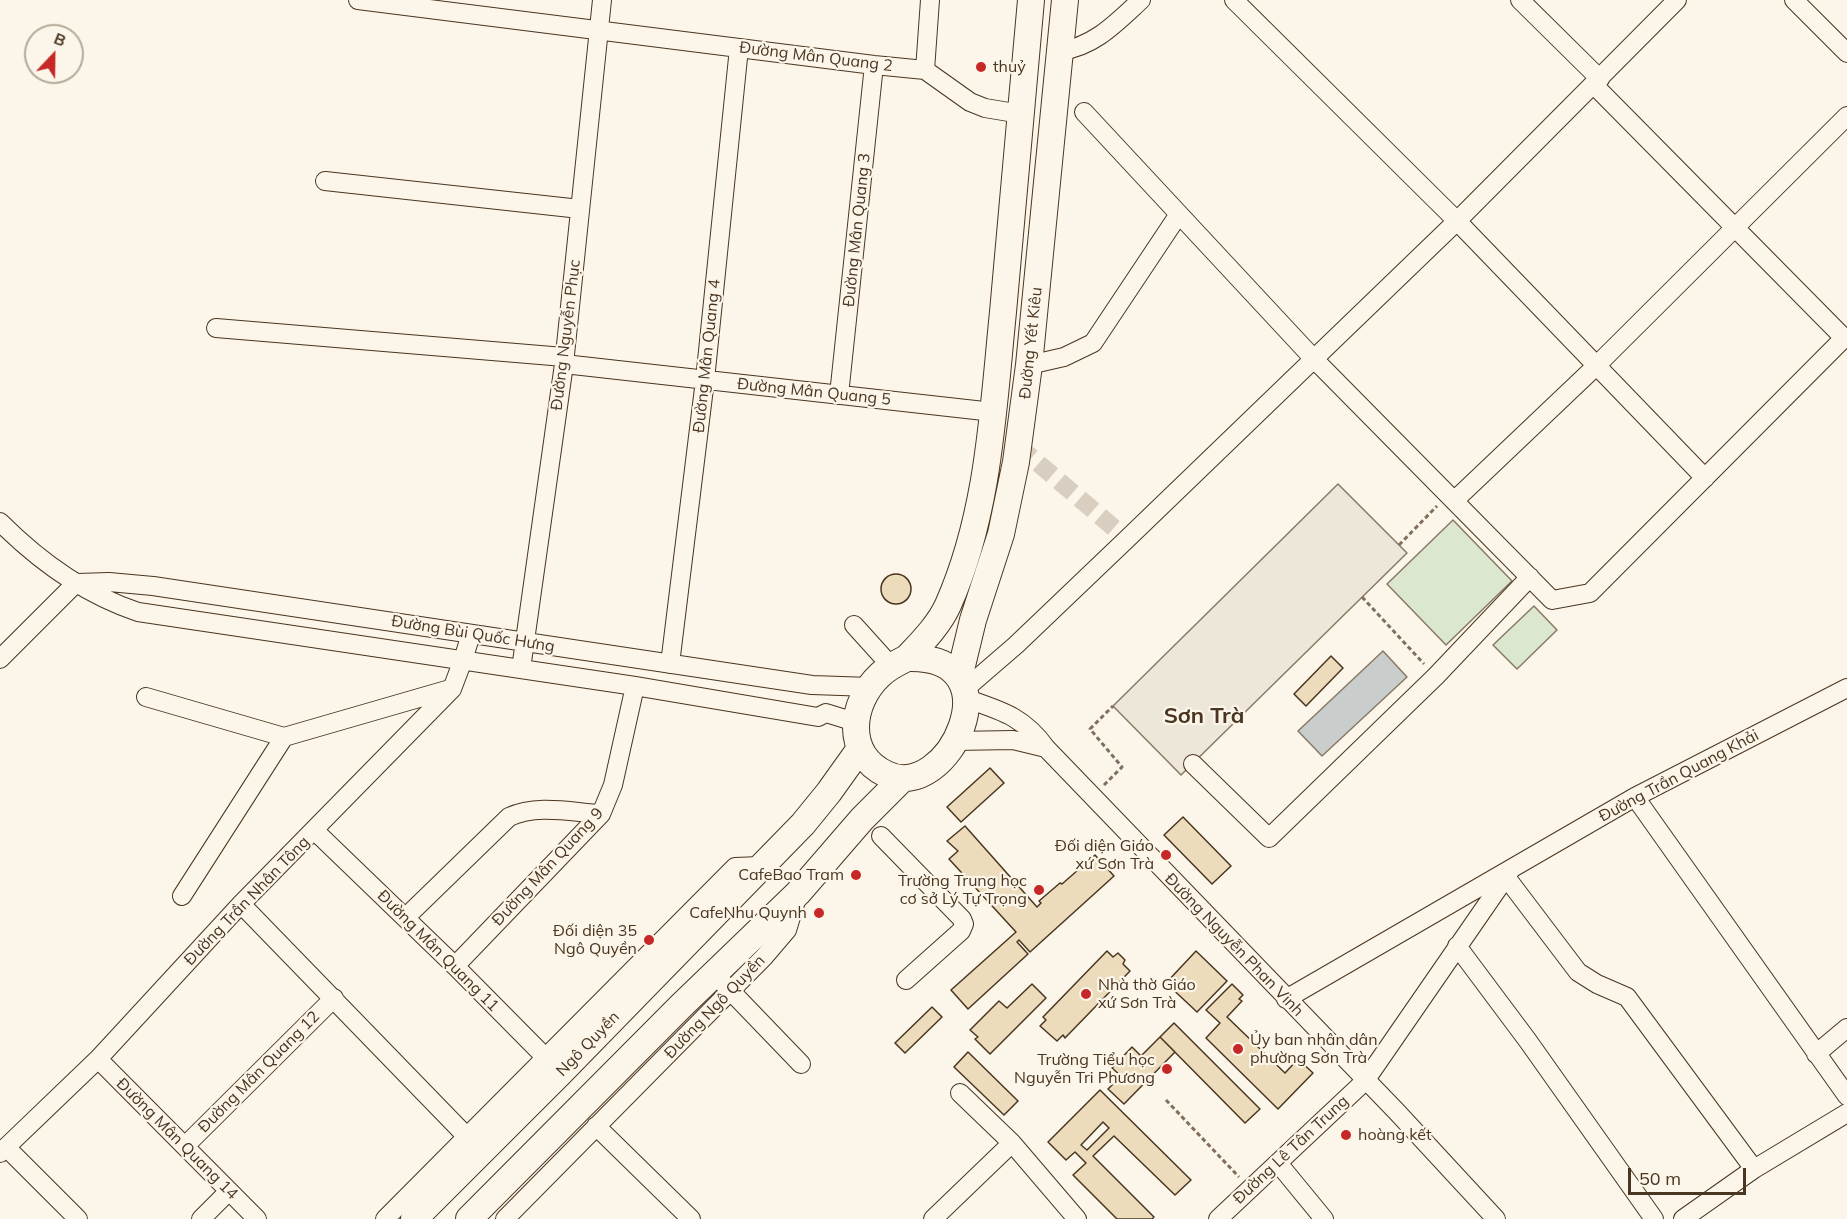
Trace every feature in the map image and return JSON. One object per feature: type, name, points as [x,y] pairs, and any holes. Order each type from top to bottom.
[{"type":"highway","name":"Đường Yết Kiêu","points":[[899,662],[941,617],[954,589],[975,528],[986,470],[993,412],[1031,0]]},
{"type":"highway","name":"Đường Yết Kiêu","points":[[964,689],[973,620],[1001,534],[1010,496],[1029,365],[1065,0]]},
{"type":"highway","points":[[922,658],[935,661],[948,668],[964,689],[966,712],[954,741],[944,756],[925,773],[914,778],[902,779],[886,775],[870,764],[859,750],[855,723],[860,705],[870,687],[899,662],[922,658]]},
{"type":"highway","name":"Ngô Quyền","points":[[414,1219],[474,1144],[552,1064],[761,866],[802,824],[829,792],[859,750]]},
{"type":"highway","points":[[469,1219],[722,982],[862,819],[902,779]]},
{"type":"street","name":"Đường Mân Quang 2","points":[[358,0],[925,70],[970,102],[985,108],[1021,114]]},
{"type":"street","name":"Đường Nguyễn Phục","points":[[521,669],[564,361],[602,0]]},
{"type":"street","points":[[925,70],[930,0]]},
{"type":"street","points":[[1060,51],[1083,46],[1103,34],[1141,0]]},
{"type":"street","points":[[1234,0],[1457,221],[1595,367],[1705,478]]},
{"type":"street","points":[[1084,112],[1313,358],[1552,600],[1590,593],[1846,337],[1735,228],[1520,0]]},
{"type":"street","points":[[964,689],[1016,645],[1457,221],[1677,0]]},
{"type":"street","points":[[1794,0],[1847,53]]},
{"type":"street","name":"Đường Mân Quang 4","points":[[670,664],[705,381],[740,48]]},
{"type":"street","name":"Đường Mân Quang 3","points":[[839,395],[874,65]]},
{"type":"street","points":[[1452,497],[1595,367],[1847,116]]},
{"type":"street","points":[[325,181],[580,209]]},
{"type":"street","points":[[1029,365],[1064,357],[1093,343],[1179,214]]},
{"type":"street","name":"Đường Mân Quang 5","points":[[216,328],[564,361],[705,381],[993,412]]},
{"type":"street","name":"Đường Bùi Quốc Hưng","points":[[0,522],[25,547],[76,583],[101,598],[138,612],[635,686],[818,717],[826,713],[855,723]]},
{"type":"street","points":[[1193,764],[1269,838],[1436,676],[1530,577]]},
{"type":"street","points":[[0,659],[76,583]]},
{"type":"street","name":"Đường Bùi Quốc Hưng","points":[[76,583],[132,584],[812,685],[870,687]]},
{"type":"street","points":[[854,625],[899,662]]},
{"type":"street","name":"Đường Trần Nhân Tông","points":[[3,1150],[98,1059],[241,904],[452,689],[471,634]]},
{"type":"street","name":"Đường Mân Quang 9","points":[[454,966],[601,814],[613,785],[635,686]]},
{"type":"street","name":"Đường Trần Quang Khải","points":[[1286,999],[1635,797],[1847,688]]},
{"type":"street","points":[[146,697],[284,737],[452,689]]},
{"type":"street","name":"Đường Nguyễn Phan Vinh","points":[[964,689],[1013,716],[1031,729],[1092,797],[1496,1219]]},
{"type":"street","points":[[182,896],[284,737]]},
{"type":"street","points":[[954,741],[1013,740],[1046,748]]},
{"type":"street","points":[[1635,797],[1847,1096]]},
{"type":"street","points":[[405,918],[509,818],[522,811],[534,809],[601,814]]},
{"type":"street","name":"Đường Mân Quang 11","points":[[315,830],[552,1064]]},
{"type":"street","points":[[881,836],[962,919],[964,924],[956,935],[906,980]]},
{"type":"street","points":[[1510,871],[1578,972],[1597,984],[1627,997],[1754,1169]]},
{"type":"street","name":"Đường Trần Quang Khải","points":[[1365,1080],[1510,871]]},
{"type":"street","points":[[241,904],[474,1144],[385,1219]]},
{"type":"street","points":[[1457,946],[1528,1041],[1654,1219]]},
{"type":"street","points":[[722,982],[801,1064]]},
{"type":"street","name":"Đường Ngô Quyền","points":[[505,1219],[596,1126],[722,982]]},
{"type":"street","name":"Đường Mân Quang 12","points":[[184,1146],[334,998]]},
{"type":"street","points":[[1816,1054],[1847,1028]]},
{"type":"street","name":"Đường Mân Quang 14","points":[[98,1059],[256,1219]]},
{"type":"street","name":"Đường Lê Tân Trung","points":[[1218,1219],[1365,1080]]},
{"type":"street","points":[[960,1093],[1012,1143],[1075,1218]]},
{"type":"street","points":[[1683,1219],[1754,1169],[1847,1113]]},
{"type":"street","points":[[596,1126],[691,1219]]},
{"type":"street","points":[[933,1219],[1012,1143]]},
{"type":"street","points":[[3,1150],[78,1219]]},
{"type":"street","points":[[1278,1163],[1324,1219]]},
{"type":"street","points":[[201,1219],[229,1191]]},
{"type":"path","points":[[1399,545],[1452,497]]},
{"type":"path","points":[[1362,597],[1436,676]]},
{"type":"path","points":[[1092,797],[1122,767],[1090,729],[1113,706]]},
{"type":"path","points":[[1166,1100],[1250,1189]]},
{"type":"green space","points":[[1453,520],[1512,581],[1446,645],[1387,584]]},
{"type":"green space","points":[[1534,606],[1557,630],[1517,669],[1493,645]]},
{"type":"shaded area","points":[[1338,484],[1407,553],[1181,775],[1113,706]]},
{"type":"shaded area","points":[[1383,651],[1407,677],[1322,756],[1298,731]]},
{"type":"building","points":[[896,574],[907,578],[911,589],[907,600],[896,604],[885,600],[881,589],[885,578]]},
{"type":"building","points":[[1331,656],[1343,668],[1306,706],[1294,694]]},
{"type":"building","points":[[990,768],[1004,783],[961,822],[947,807]]},
{"type":"building","points":[[1183,817],[1231,866],[1212,884],[1164,835]]},
{"type":"building","points":[[965,826],[1037,907],[1041,903],[1039,901],[1095,855],[1114,876],[1030,952],[1019,940],[1017,942],[1028,954],[968,1009],[951,990],[1016,932],[949,859],[958,851],[947,841]]},
{"type":"building","name":"Nhà thờ Giáo xứ Sơn Trà","points":[[1107,951],[1113,957],[1118,953],[1125,960],[1123,964],[1130,971],[1065,1038],[1063,1035],[1057,1041],[1040,1026],[1046,1020],[1043,1017]]},
{"type":"building","points":[[1196,951],[1227,981],[1197,1012],[1166,983]]},
{"type":"building","points":[[1032,984],[1046,998],[990,1054],[975,1039],[978,1037],[970,1030],[999,1001],[1007,1008]]},
{"type":"building","name":"Ủy ban nhân dân phường Sơn Trà","points":[[1232,984],[1243,995],[1239,999],[1242,1001],[1227,1017],[1285,1073],[1298,1059],[1313,1073],[1278,1109],[1206,1038],[1220,1023],[1206,1010]]},
{"type":"building","points":[[932,1007],[942,1017],[905,1053],[895,1043]]},
{"type":"building","points":[[1174,1023],[1260,1109],[1245,1123],[1160,1037]]},
{"type":"building","points":[[1160,1037],[1175,1052],[1124,1104],[1108,1089],[1121,1076],[1112,1068],[1132,1047],[1141,1056]]},
{"type":"building","points":[[968,1052],[1018,1101],[1004,1115],[954,1067]]},
{"type":"building","points":[[1100,1090],[1191,1180],[1175,1195],[1114,1136],[1093,1156],[1154,1217],[1152,1219],[1117,1219],[1073,1175],[1086,1163],[1075,1152],[1066,1160],[1048,1142]],"holes":[[[1103,1122],[1109,1128],[1087,1150],[1081,1145]]]},
{"type":"tunnel","points":[[1018,446],[1127,539]]},
{"type":"place","name":"thuỷ","points":[[981,67]]},
{"type":"place","name":"Đối diện Giáo xứ Sơn Trà","points":[[1166,855]]},
{"type":"place","name":"CafeBao Tram","points":[[856,875]]},
{"type":"place","name":"Trường Trung học cơ sở Lý Tự Trọng","points":[[1039,890]]},
{"type":"place","name":"CafeNhu Quynh","points":[[819,913]]},
{"type":"place","name":"Đối diện 35 Ngô Quyền","points":[[649,940]]},
{"type":"place","name":"Nhà thờ Giáo xứ Sơn Trà","points":[[1086,994]]},
{"type":"place","name":"Ủy ban nhân dân phường Sơn Trà","points":[[1238,1049]]},
{"type":"place","name":"Trường Tiểu học Nguyễn Tri Phương","points":[[1167,1069]]},
{"type":"place","name":"hoàng kết","points":[[1346,1135]]},
{"type":"district","name":"Sơn Trà","points":[[1204,716]]}]
